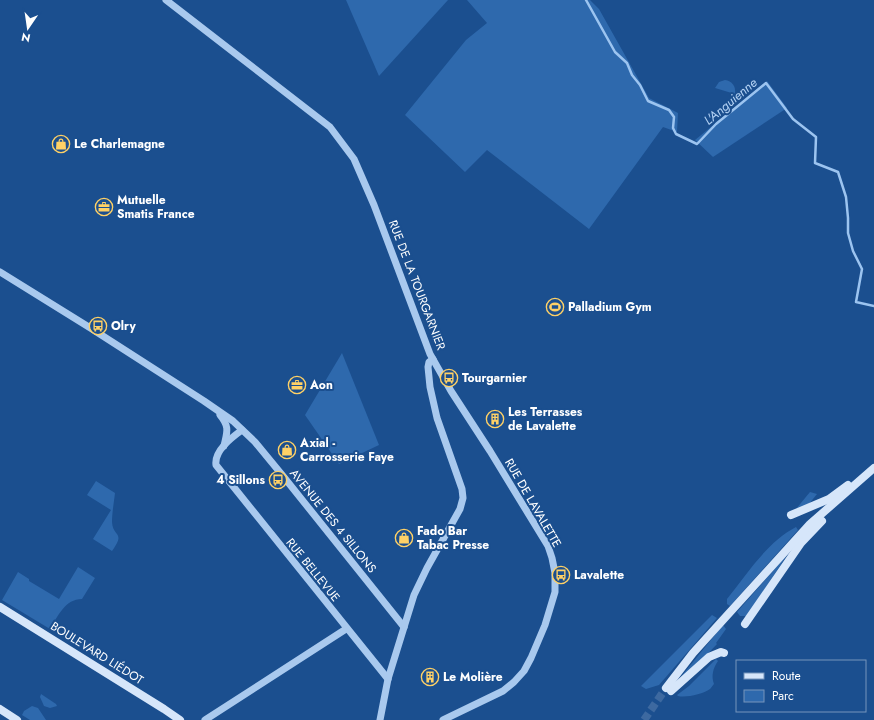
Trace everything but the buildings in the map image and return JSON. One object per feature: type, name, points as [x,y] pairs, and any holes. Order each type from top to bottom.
[{"type":"main road","points":[[791,515],[829,499],[874,468]]},
{"type":"main road","points":[[745,624],[801,543],[874,468]]},
{"type":"main road","points":[[724,652],[709,657],[669,689],[693,652],[810,524],[874,468]]},
{"type":"main road","name":"BOULEVARD LIÉDOT","points":[[0,606],[180,720]]},
{"type":"main road","points":[[0,709],[17,720]]},
{"type":"street","name":"RUE DE LA TOURGARNIER","points":[[166,0],[330,127],[339,137],[354,159],[369,191],[423,339],[433,359],[429,362],[428,367],[432,401],[463,494],[460,509],[427,568],[414,595],[388,680],[380,720]]},
{"type":"street","points":[[0,272],[211,406],[227,425],[224,446]]},
{"type":"street","name":"RUE DE LAVALETTE","points":[[433,359],[451,391],[490,450],[544,538],[552,558],[555,573],[555,592],[552,603],[538,642],[524,671],[503,691],[443,720]]},
{"type":"street","name":"AVENUE DES 4 SILLONS","points":[[211,406],[233,421],[255,442],[404,627]]},
{"type":"street","points":[[224,446],[242,430]]},
{"type":"street","name":"RUE BELLEVUE","points":[[224,446],[215,460],[221,473],[388,680]]},
{"type":"street","points":[[205,720],[346,629]]},
{"type":"green space","points":[[346,0],[448,0],[379,76]]},
{"type":"green space","points":[[467,0],[590,0],[599,9],[649,98],[678,113],[677,132],[663,127],[589,229],[487,150],[465,172],[405,115],[466,40],[487,23]]},
{"type":"green space","points":[[725,80],[730,81],[733,84],[735,94],[715,88],[719,82]]},
{"type":"green space","points":[[767,81],[787,108],[713,157],[695,140]]},
{"type":"green space","points":[[342,353],[379,445],[339,464],[305,415]]},
{"type":"green space","points":[[96,481],[115,493],[112,522],[114,530],[118,535],[118,540],[112,551],[93,539],[111,510],[87,495]]},
{"type":"green space","points":[[810,492],[817,494],[809,504],[796,509]]},
{"type":"green space","points":[[796,527],[798,530],[730,606],[727,604],[727,599],[758,559],[776,541]]},
{"type":"green space","points":[[787,555],[747,616],[740,616],[737,612]]},
{"type":"green space","points":[[78,567],[95,578],[82,599],[71,602],[67,605],[59,614],[50,629],[2,600],[18,572],[29,579],[29,581],[59,599]]},
{"type":"green space","points":[[712,615],[717,618],[659,685],[646,689],[641,686]]},
{"type":"green space","points":[[723,625],[726,629],[716,643],[717,644],[697,665],[680,678]]},
{"type":"green space","points":[[716,659],[718,661],[713,672],[714,684],[710,689],[690,696],[677,695],[689,686]]},
{"type":"green space","points":[[41,694],[57,706],[50,708],[44,706],[40,697]]},
{"type":"green space","points":[[32,706],[38,708],[46,720],[30,720],[22,715],[24,711]]},
{"type":"waterway","name":"L'Anguienne","points":[[586,0],[615,52],[627,63],[632,75],[640,85],[648,101],[669,110],[674,117],[673,128],[676,134],[697,144],[716,124],[766,83],[793,119],[816,137],[815,163],[838,172],[846,197],[848,233],[853,251],[862,269],[856,302],[874,306]]},
{"type":"tunnel","points":[[644,720],[666,688]]},
{"type":"place","name":"Le Charlemagne","points":[[61,144]]},
{"type":"place","name":"Mutuelle Smatis France","points":[[104,207]]},
{"type":"place","name":"Palladium Gym","points":[[555,307]]},
{"type":"place","name":"Olry","points":[[98,326]]},
{"type":"place","name":"Tourgarnier","points":[[449,378]]},
{"type":"place","name":"Aon","points":[[297,385]]},
{"type":"place","name":"Les Terrasses de Lavalette","points":[[495,419]]},
{"type":"place","name":"Axial - Carrosserie Faye","points":[[287,450]]},
{"type":"place","name":"4 Sillons","points":[[278,480]]},
{"type":"place","name":"Fado Bar Tabac Presse","points":[[404,538]]},
{"type":"place","name":"Lavalette","points":[[561,575]]},
{"type":"place","name":"Le Molière","points":[[430,677]]}]
